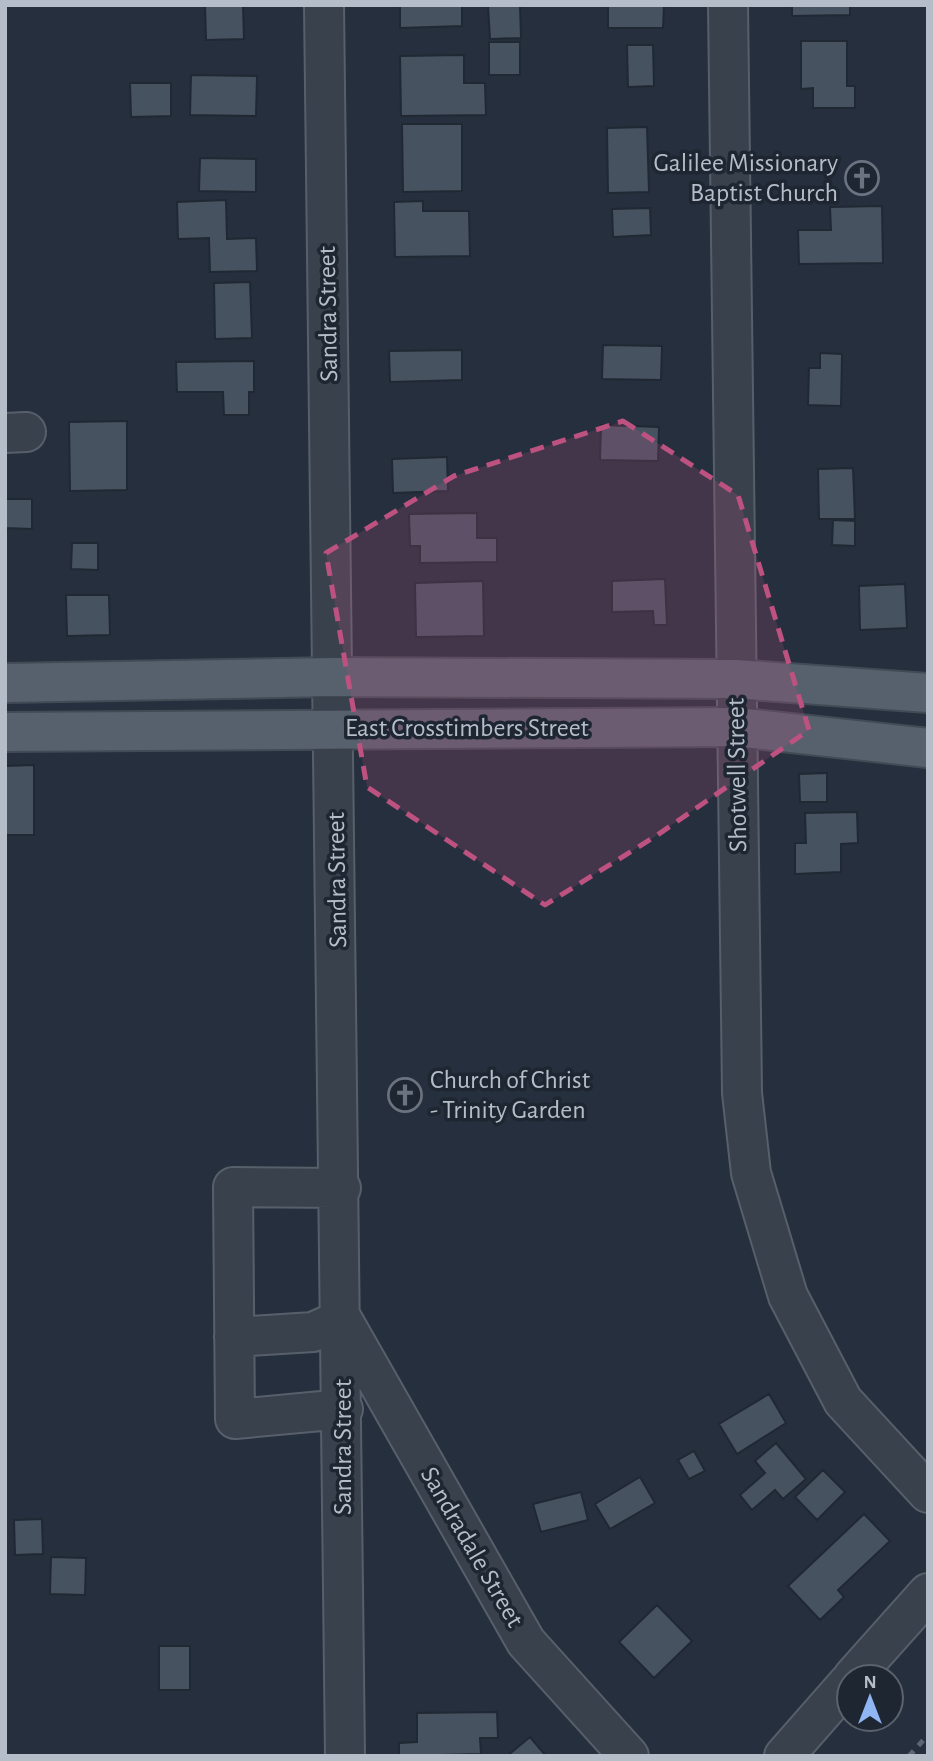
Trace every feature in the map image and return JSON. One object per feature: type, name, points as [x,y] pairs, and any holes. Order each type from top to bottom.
[{"type":"main road","name":"East Crosstimbers Street","points":[[5,683],[334,677],[735,679],[928,694]]},
{"type":"main road","name":"East Crosstimbers Street","points":[[5,732],[736,727],[928,748]]},
{"type":"street","name":"Sandra Street","points":[[324,5],[341,1188],[345,1756]]},
{"type":"street","name":"Shotwell Street","points":[[728,5],[742,1093],[751,1172],[788,1296],[844,1401],[928,1493]]},
{"type":"street","points":[[341,1188],[233,1187],[235,1419],[343,1409]]},
{"type":"street","points":[[234,1337],[313,1332],[342,1319]]},
{"type":"street","name":"Sandradale Street","points":[[342,1319],[526,1642],[629,1756]]},
{"type":"street","points":[[866,1663],[928,1593]]},
{"type":"street","points":[[784,1756],[835,1698]]},
{"type":"highlighted area","points":[[623,421],[738,495],[809,730],[656,836],[545,905],[367,787],[326,553],[454,476]]},
{"type":"building","points":[[205,5],[243,5],[244,39],[206,40]]},
{"type":"building","points":[[400,5],[462,5],[462,26],[400,28]]},
{"type":"building","points":[[488,5],[520,5],[521,38],[490,39]]},
{"type":"building","points":[[608,5],[664,5],[663,28],[608,28]]},
{"type":"building","points":[[792,5],[850,5],[850,15],[792,16]]},
{"type":"building","points":[[801,41],[847,41],[847,86],[855,86],[855,108],[813,108],[813,88],[801,89]]},
{"type":"building","points":[[489,42],[520,42],[520,75],[489,75]]},
{"type":"building","points":[[627,45],[653,45],[654,86],[628,87]]},
{"type":"building","points":[[464,55],[464,83],[485,83],[486,115],[401,116],[400,56]]},
{"type":"building","points":[[191,75],[257,76],[256,116],[190,115]]},
{"type":"building","points":[[130,83],[171,83],[171,116],[131,117]]},
{"type":"building","points":[[402,124],[462,124],[462,191],[403,192]]},
{"type":"building","points":[[647,127],[649,192],[608,193],[607,128]]},
{"type":"building","points":[[200,158],[256,159],[256,192],[199,191]]},
{"type":"building","points":[[226,200],[227,239],[256,238],[257,271],[210,272],[209,238],[178,239],[177,202]]},
{"type":"building","points":[[423,201],[423,211],[469,211],[470,256],[395,257],[394,202]]},
{"type":"building","points":[[882,206],[883,263],[799,264],[798,230],[831,230],[830,207]]},
{"type":"building","points":[[650,208],[651,235],[613,237],[612,209]]},
{"type":"building","points":[[250,282],[252,338],[215,339],[214,283]]},
{"type":"building","points":[[603,345],[662,346],[661,380],[602,379]]},
{"type":"building","points":[[462,350],[462,380],[390,382],[389,351]]},
{"type":"building","points":[[820,353],[842,354],[841,406],[808,405],[809,368],[820,368]]},
{"type":"building","points":[[254,361],[254,392],[249,392],[249,415],[224,415],[223,392],[177,392],[176,362]]},
{"type":"building","points":[[127,421],[127,490],[70,491],[69,422]]},
{"type":"building","points":[[601,425],[659,427],[658,461],[600,460]]},
{"type":"building","points":[[447,457],[448,491],[393,493],[392,459]]},
{"type":"building","points":[[853,468],[855,519],[819,519],[818,469]]},
{"type":"building","points":[[5,499],[32,499],[32,529],[5,528]]},
{"type":"building","points":[[477,513],[477,538],[497,538],[497,562],[420,563],[420,546],[410,546],[409,514]]},
{"type":"building","points":[[833,520],[855,521],[855,546],[832,545]]},
{"type":"building","points":[[72,543],[98,543],[98,570],[71,569]]},
{"type":"building","points":[[665,579],[667,625],[654,625],[653,611],[612,612],[612,581]]},
{"type":"building","points":[[483,581],[484,636],[416,637],[415,583]]},
{"type":"building","points":[[905,584],[907,628],[860,630],[859,586]]},
{"type":"building","points":[[66,595],[109,595],[110,635],[67,636]]},
{"type":"building","points":[[34,765],[34,835],[5,835],[5,766]]},
{"type":"building","points":[[827,773],[827,802],[800,802],[799,774]]},
{"type":"building","points":[[857,812],[858,843],[841,844],[841,872],[795,874],[795,843],[806,843],[805,813]]},
{"type":"building","points":[[769,1394],[786,1423],[737,1454],[719,1424]]},
{"type":"building","points":[[776,1443],[806,1479],[783,1499],[775,1490],[752,1510],[740,1495],[765,1473],[755,1461]]},
{"type":"building","points":[[694,1451],[705,1471],[689,1479],[678,1460]]},
{"type":"building","points":[[823,1470],[845,1492],[817,1520],[795,1497]]},
{"type":"building","points":[[640,1477],[655,1503],[610,1529],[595,1504]]},
{"type":"building","points":[[581,1492],[588,1520],[541,1532],[533,1504]]},
{"type":"building","points":[[864,1514],[890,1541],[838,1590],[844,1597],[820,1620],[788,1586]]},
{"type":"building","points":[[42,1519],[43,1554],[15,1555],[14,1520]]},
{"type":"building","points":[[51,1557],[86,1558],[85,1595],[50,1594]]},
{"type":"building","points":[[657,1605],[692,1641],[654,1678],[619,1642]]},
{"type":"building","points":[[159,1646],[190,1646],[190,1690],[159,1690]]},
{"type":"building","points":[[497,1712],[498,1738],[480,1738],[481,1754],[399,1756],[399,1743],[417,1742],[417,1713]]},
{"type":"building","points":[[530,1737],[546,1756],[507,1756]]},
{"type":"railway","points":[[909,1756],[928,1735]]},
{"type":"place","name":"Galilee Missionary Baptist Church","points":[[862,178]]},
{"type":"place","name":"Church of Christ - Trinity Garden","points":[[405,1095]]}]
